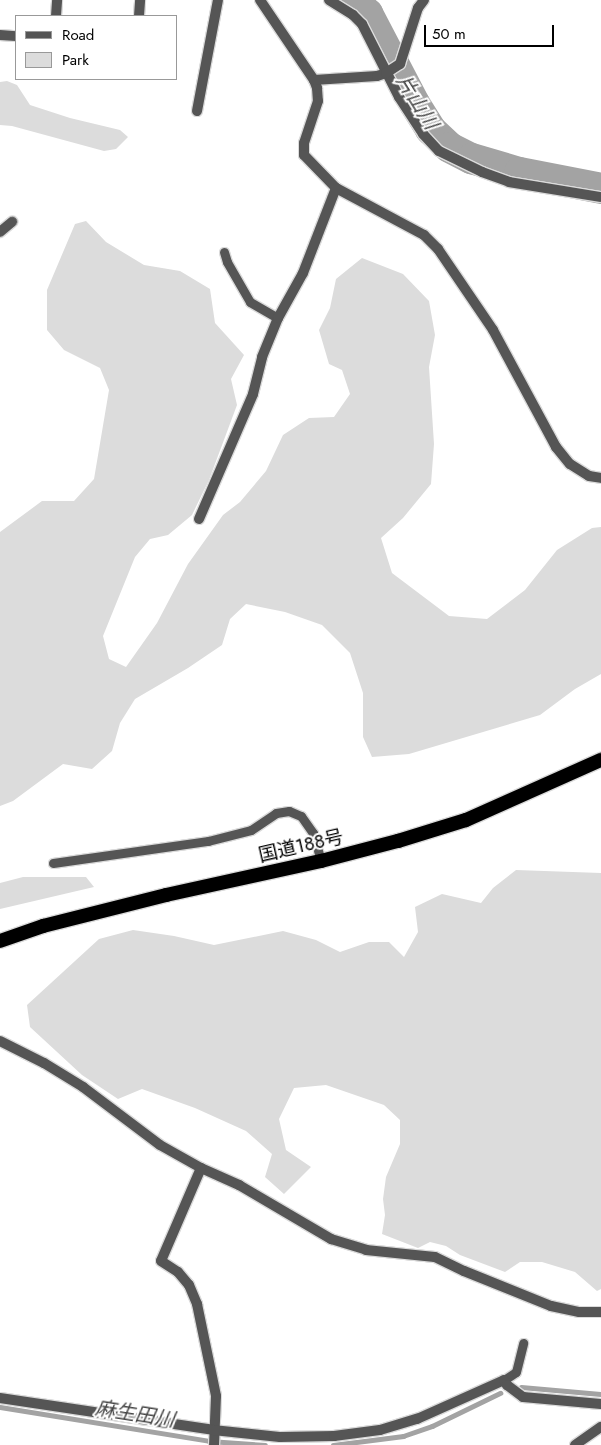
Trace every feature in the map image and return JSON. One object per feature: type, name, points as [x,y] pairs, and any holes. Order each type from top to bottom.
[{"type":"highway","name":"国道188号","points":[[0,942],[43,926],[166,895],[398,842],[466,820],[601,760]]},
{"type":"street","points":[[56,15],[57,0]]},
{"type":"street","points":[[139,15],[140,0]]},
{"type":"street","points":[[197,111],[218,0]]},
{"type":"street","points":[[260,0],[314,80],[318,101],[304,143],[304,154],[336,188],[424,234],[438,248],[493,330],[556,447],[570,464],[589,476],[601,478]]},
{"type":"street","points":[[329,0],[353,15],[362,24],[423,134],[439,151],[482,172],[510,182],[601,197]]},
{"type":"street","points":[[314,80],[388,72],[400,64],[418,8],[424,0]]},
{"type":"street","points":[[0,35],[15,36]]},
{"type":"street","points":[[199,518],[254,394],[262,357],[278,318],[303,273],[336,188]]},
{"type":"street","points":[[0,232],[12,222]]},
{"type":"street","points":[[0,1041],[44,1063],[83,1087],[160,1145],[201,1168],[239,1185],[331,1239],[366,1250],[435,1257],[464,1271],[550,1306],[579,1312],[601,1312]]},
{"type":"street","points":[[201,1168],[161,1261],[178,1272],[190,1285],[197,1304],[216,1396],[213,1430],[214,1445]]},
{"type":"street","points":[[0,1398],[213,1430],[280,1437],[334,1436],[380,1430],[417,1420],[504,1380],[507,1385],[523,1397],[601,1404]]},
{"type":"street","points":[[575,1445],[601,1427]]},
{"type":"lane","points":[[224,252],[227,262],[250,302],[278,318]]},
{"type":"lane","points":[[53,863],[208,841],[251,830],[276,814],[289,811],[301,816],[313,833],[321,861]]},
{"type":"lane","points":[[504,1380],[516,1372],[523,1344]]},
{"type":"green space","points":[[7,81],[17,85],[30,105],[70,118],[120,130],[128,137],[116,149],[104,151],[12,126],[0,125],[0,82]]},
{"type":"green space","points":[[86,221],[106,242],[144,265],[180,271],[210,289],[215,323],[244,355],[231,379],[237,405],[209,480],[192,515],[168,535],[150,539],[135,557],[103,636],[109,659],[126,667],[157,623],[188,564],[223,515],[240,502],[266,471],[283,435],[309,418],[334,417],[350,394],[342,370],[329,364],[319,330],[330,308],[336,279],[362,258],[403,274],[429,301],[435,335],[429,367],[434,444],[431,484],[403,518],[381,538],[392,573],[449,616],[487,619],[525,590],[557,550],[592,528],[601,527],[601,674],[575,689],[540,715],[409,754],[372,757],[363,737],[363,693],[350,653],[322,625],[285,612],[246,604],[230,619],[222,645],[188,668],[135,699],[120,723],[112,751],[92,769],[63,764],[13,801],[0,806],[0,532],[42,501],[74,501],[94,479],[109,390],[100,368],[64,350],[47,330],[47,290],[75,224]]},
{"type":"green space","points":[[516,870],[601,873],[601,1289],[597,1291],[575,1272],[542,1262],[520,1262],[505,1272],[460,1255],[446,1246],[430,1242],[418,1248],[382,1234],[385,1215],[383,1199],[386,1177],[400,1144],[400,1120],[384,1105],[326,1085],[294,1088],[279,1119],[286,1150],[311,1167],[284,1194],[265,1177],[272,1154],[246,1131],[195,1108],[142,1089],[118,1099],[82,1075],[30,1027],[27,1005],[99,939],[133,930],[174,936],[214,945],[283,931],[316,940],[340,952],[369,942],[389,942],[404,957],[418,932],[415,907],[442,894],[481,903],[493,888]]},
{"type":"green space","points":[[23,877],[86,877],[94,887],[0,909],[0,883]]},
{"type":"waterway","name":"片山川","points":[[351,0],[367,13],[414,103],[430,129],[449,147],[471,158],[519,172],[601,188]]},
{"type":"waterway","name":"麻生田川","points":[[521,1387],[601,1394]]},
{"type":"waterway","name":"麻生田川","points":[[333,1445],[403,1436],[432,1426],[500,1393]]},
{"type":"waterway","name":"麻生田川","points":[[0,1407],[209,1441],[265,1445]]}]
